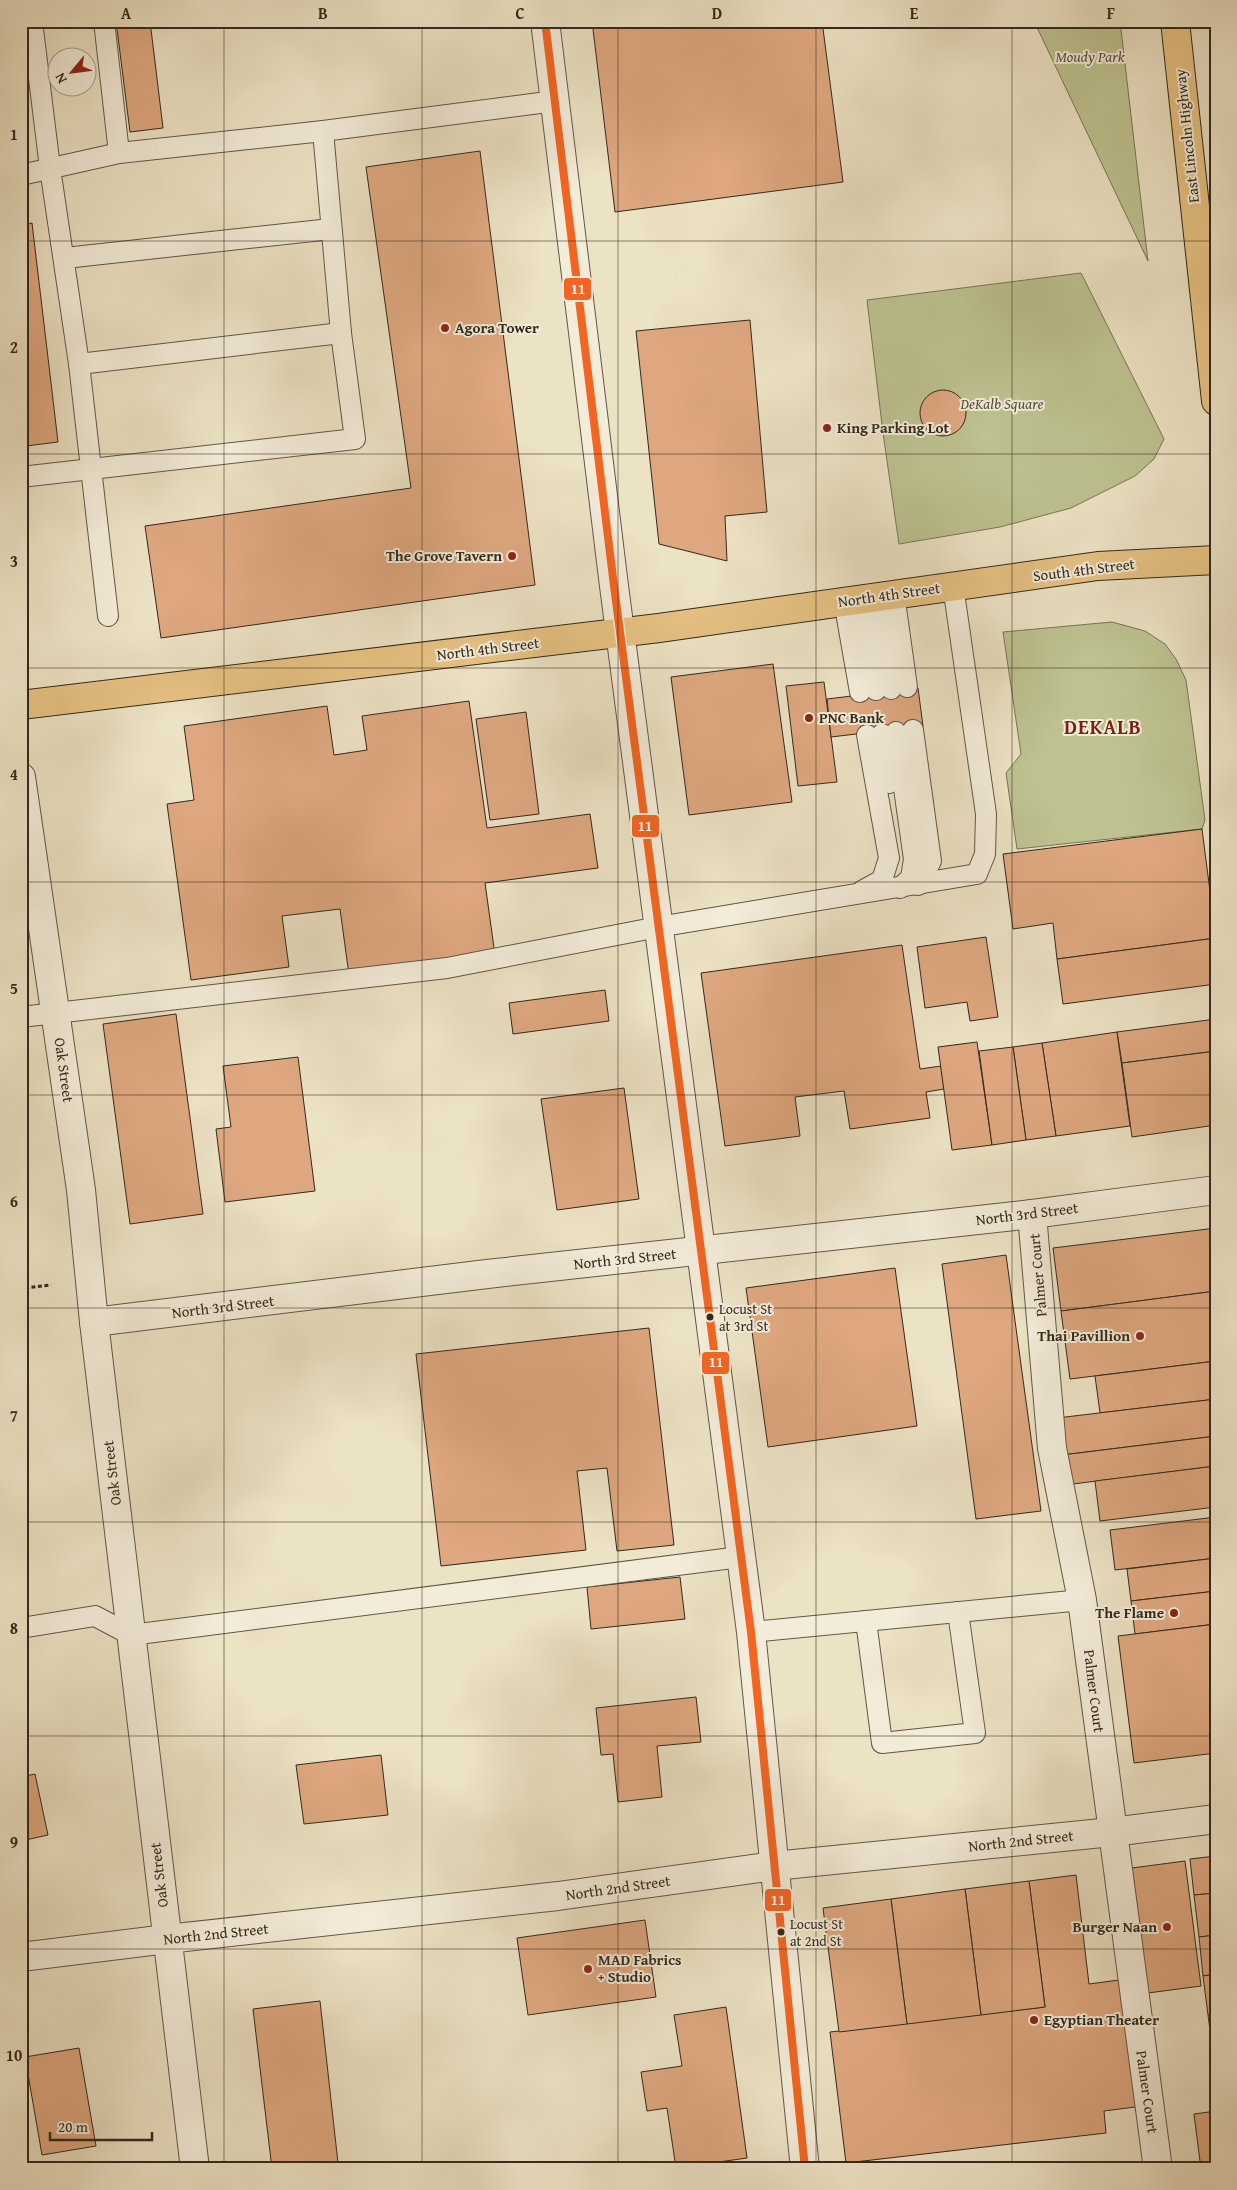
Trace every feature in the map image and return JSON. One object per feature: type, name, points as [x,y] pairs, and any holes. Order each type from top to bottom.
[{"type":"main road","name":"East Lincoln Highway","points":[[1175,21],[1207,231],[1216,401]]},
{"type":"main road","name":"South 4th Street","points":[[953,586],[1117,564],[1216,560]]},
{"type":"main road","name":"North 4th Street","points":[[21,705],[621,633],[953,586]]},
{"type":"street","points":[[545,21],[580,316],[658,927],[751,1632],[805,2169]]},
{"type":"street","name":"Oak Street","points":[[21,777],[81,1190],[94,1322],[195,2169]]},
{"type":"street","name":"North 3rd Street","points":[[94,1322],[487,1274],[1032,1214],[1216,1190]]},
{"type":"street","name":"Palmer Court","points":[[1032,1214],[1052,1448],[1082,1600],[1158,2169]]},
{"type":"street","name":"North 2nd Street","points":[[21,1957],[558,1896],[774,1866],[1112,1832],[1216,1819]]},
{"type":"lane","points":[[32,21],[50,168],[79,364],[108,616]]},
{"type":"lane","points":[[104,21],[119,152]]},
{"type":"lane","points":[[21,175],[119,152],[323,131],[555,101]]},
{"type":"lane","points":[[21,477],[355,439],[341,333],[323,131]]},
{"type":"lane","points":[[64,258],[331,229]]},
{"type":"lane","points":[[79,364],[341,333]]},
{"type":"lane","points":[[21,1017],[448,968],[658,927],[977,874],[985,854],[986,814],[953,586]]},
{"type":"lane","points":[[869,598],[883,690],[869,598]]},
{"type":"lane","points":[[890,733],[899,852],[896,877],[900,888]]},
{"type":"lane","points":[[890,733],[931,861],[900,888]]},
{"type":"lane","points":[[853,895],[882,880],[889,858],[890,733]]},
{"type":"lane","points":[[21,1628],[95,1616],[131,1635],[740,1557]]},
{"type":"lane","points":[[751,1632],[1082,1600]]},
{"type":"lane","points":[[866,1621],[882,1743],[975,1733],[958,1612]]},
{"type":"path","points":[[25,1288],[51,1285]]},
{"type":"path","points":[[21,1316],[28,1314]]},
{"type":"green space","name":"Moudy Park","points":[[1034,21],[1120,21],[1148,261]]},
{"type":"green space","name":"DeKalb Square","points":[[1081,273],[1164,439],[1154,459],[1135,476],[1071,508],[1000,527],[899,544],[867,300]]},
{"type":"green space","points":[[1112,622],[1145,631],[1165,644],[1176,659],[1186,680],[1205,820],[1202,829],[1017,849],[1006,773],[1021,754],[1003,632]]},
{"type":"building","points":[[116,21],[150,21],[163,128],[130,132]]},
{"type":"building","points":[[592,21],[822,21],[843,182],[615,212]]},
{"type":"building","points":[[21,123],[24,147],[21,147]]},
{"type":"building","name":"Agora Tower","points":[[480,151],[535,585],[161,638],[145,526],[411,488],[366,167]]},
{"type":"building","points":[[32,223],[58,442],[26,446],[21,408],[21,225]]},
{"type":"building","points":[[750,320],[767,512],[725,516],[727,561],[659,544],[636,331]]},
{"type":"building","points":[[943,390],[956,394],[962,400],[966,413],[962,426],[956,432],[943,436],[930,432],[924,426],[920,413],[924,400],[930,394]]},
{"type":"building","points":[[773,664],[792,802],[689,815],[671,677]]},
{"type":"building","name":"PNC Bank","points":[[824,682],[837,782],[798,786],[786,686]]},
{"type":"building","points":[[918,688],[923,726],[831,737],[827,699]]},
{"type":"building","points":[[469,701],[487,828],[590,814],[598,868],[485,883],[495,955],[349,975],[340,909],[282,916],[289,967],[191,980],[167,804],[194,800],[184,726],[327,706],[334,755],[367,750],[362,716]]},
{"type":"building","points":[[526,712],[539,814],[490,820],[476,719]]},
{"type":"building","points":[[1202,829],[1216,938],[1057,959],[1053,923],[1013,929],[1003,854]]},
{"type":"building","points":[[986,937],[998,1017],[970,1021],[967,1002],[925,1008],[917,947]]},
{"type":"building","points":[[1216,938],[1216,984],[1063,1004],[1057,959]]},
{"type":"building","points":[[902,945],[920,1069],[941,1066],[944,1089],[926,1092],[930,1118],[850,1129],[844,1091],[795,1097],[800,1136],[725,1146],[701,973]]},
{"type":"building","points":[[605,990],[609,1021],[513,1034],[509,1003]]},
{"type":"building","points":[[176,1014],[203,1214],[130,1224],[103,1024]]},
{"type":"building","points":[[1216,1019],[1216,1051],[1122,1063],[1117,1032]]},
{"type":"building","points":[[1117,1032],[1130,1126],[1056,1136],[1042,1043]]},
{"type":"building","points":[[977,1042],[992,1145],[952,1150],[938,1047]]},
{"type":"building","points":[[1042,1043],[1056,1136],[1026,1140],[1013,1047]]},
{"type":"building","points":[[1013,1047],[1026,1140],[992,1145],[979,1051]]},
{"type":"building","points":[[1216,1051],[1216,1125],[1132,1137],[1122,1063]]},
{"type":"building","points":[[298,1057],[315,1191],[225,1202],[216,1129],[231,1127],[223,1066]]},
{"type":"building","points":[[624,1088],[639,1199],[557,1210],[541,1099]]},
{"type":"building","points":[[1216,1228],[1216,1291],[1061,1311],[1053,1248]]},
{"type":"building","points":[[1006,1255],[1041,1511],[976,1519],[942,1264]]},
{"type":"building","points":[[895,1268],[917,1426],[768,1447],[746,1288]]},
{"type":"building","name":"Thai Pavillion","points":[[1216,1291],[1216,1361],[1070,1379],[1061,1311]]},
{"type":"building","points":[[649,1328],[674,1545],[617,1551],[607,1468],[577,1471],[586,1550],[441,1566],[416,1354]]},
{"type":"building","points":[[1216,1361],[1216,1399],[1100,1413],[1095,1376]]},
{"type":"building","points":[[1216,1399],[1216,1436],[1062,1455],[1057,1418]]},
{"type":"building","points":[[1216,1436],[1216,1466],[1065,1485],[1062,1455]]},
{"type":"building","points":[[21,1459],[27,1502],[21,1502]]},
{"type":"building","points":[[1216,1466],[1216,1507],[1100,1521],[1095,1481]]},
{"type":"building","points":[[1216,1517],[1216,1558],[1115,1570],[1110,1530]]},
{"type":"building","points":[[1216,1558],[1216,1591],[1131,1601],[1127,1569]]},
{"type":"building","points":[[680,1577],[685,1619],[591,1629],[587,1587]]},
{"type":"building","name":"The Flame","points":[[1216,1591],[1216,1624],[1135,1634],[1131,1601]]},
{"type":"building","points":[[1216,1624],[1216,1753],[1134,1763],[1118,1636]]},
{"type":"building","points":[[696,1697],[701,1742],[657,1746],[662,1797],[618,1802],[613,1754],[601,1755],[596,1708]]},
{"type":"building","points":[[381,1755],[388,1815],[304,1824],[296,1765]]},
{"type":"building","points":[[35,1774],[48,1835],[21,1841],[21,1777]]},
{"type":"building","points":[[1216,1856],[1216,1893],[1194,1895],[1190,1859]]},
{"type":"building","name":"Burger Naan","points":[[1185,1861],[1201,1986],[1148,1993],[1132,1868]]},
{"type":"building","name":"Egyptian Theater","points":[[1076,1875],[1089,1984],[1119,1980],[1130,2062],[1137,2061],[1143,2106],[1104,2111],[1106,2133],[846,2163],[830,2032],[1045,2007],[1029,1881]]},
{"type":"building","points":[[1029,1881],[1045,2007],[981,2015],[965,1889]]},
{"type":"building","points":[[965,1889],[981,2015],[907,2024],[891,1899]]},
{"type":"building","points":[[1216,1893],[1216,1935],[1199,1937],[1194,1895]]},
{"type":"building","points":[[891,1899],[907,2024],[839,2032],[823,1908]]},
{"type":"building","points":[[645,1920],[656,1997],[528,2015],[517,1938]]},
{"type":"building","points":[[1216,1935],[1216,1974],[1203,1976],[1199,1937]]},
{"type":"building","points":[[1216,1974],[1216,2014],[1208,2015],[1203,1976]]},
{"type":"building","points":[[320,2001],[338,2163],[291,2169],[272,2169],[253,2009]]},
{"type":"building","points":[[726,2007],[747,2158],[676,2168],[667,2108],[647,2111],[641,2072],[682,2066],[674,2015]]},
{"type":"building","points":[[1216,2014],[1216,2076],[1208,2015]]},
{"type":"building","points":[[79,2048],[96,2146],[42,2155],[25,2057]]},
{"type":"building","points":[[1216,2111],[1216,2169],[1201,2169],[1194,2114]]},
{"type":"building","points":[[1128,2164],[1128,2169],[1088,2169]]},
{"type":"transit line","name":"11","points":[[545,21],[614,586],[751,1632],[805,2169]]},
{"type":"place","name":"Agora Tower","points":[[445,328]]},
{"type":"place","name":"King Parking Lot","points":[[827,428]]},
{"type":"place","name":"The Grove Tavern","points":[[512,556]]},
{"type":"place","name":"PNC Bank","points":[[809,718]]},
{"type":"place","name":"Locust St at 3rd St","points":[[710,1317]]},
{"type":"place","name":"Thai Pavillion","points":[[1140,1336]]},
{"type":"place","name":"The Flame","points":[[1174,1613]]},
{"type":"place","name":"Burger Naan","points":[[1167,1927]]},
{"type":"place","name":"Locust St at 2nd St","points":[[781,1932]]},
{"type":"place","name":"MAD Fabrics + Studio","points":[[588,1969]]},
{"type":"place","name":"Egyptian Theater","points":[[1034,2020]]},
{"type":"district","name":"DEKALB","points":[[1103,727]]}]
